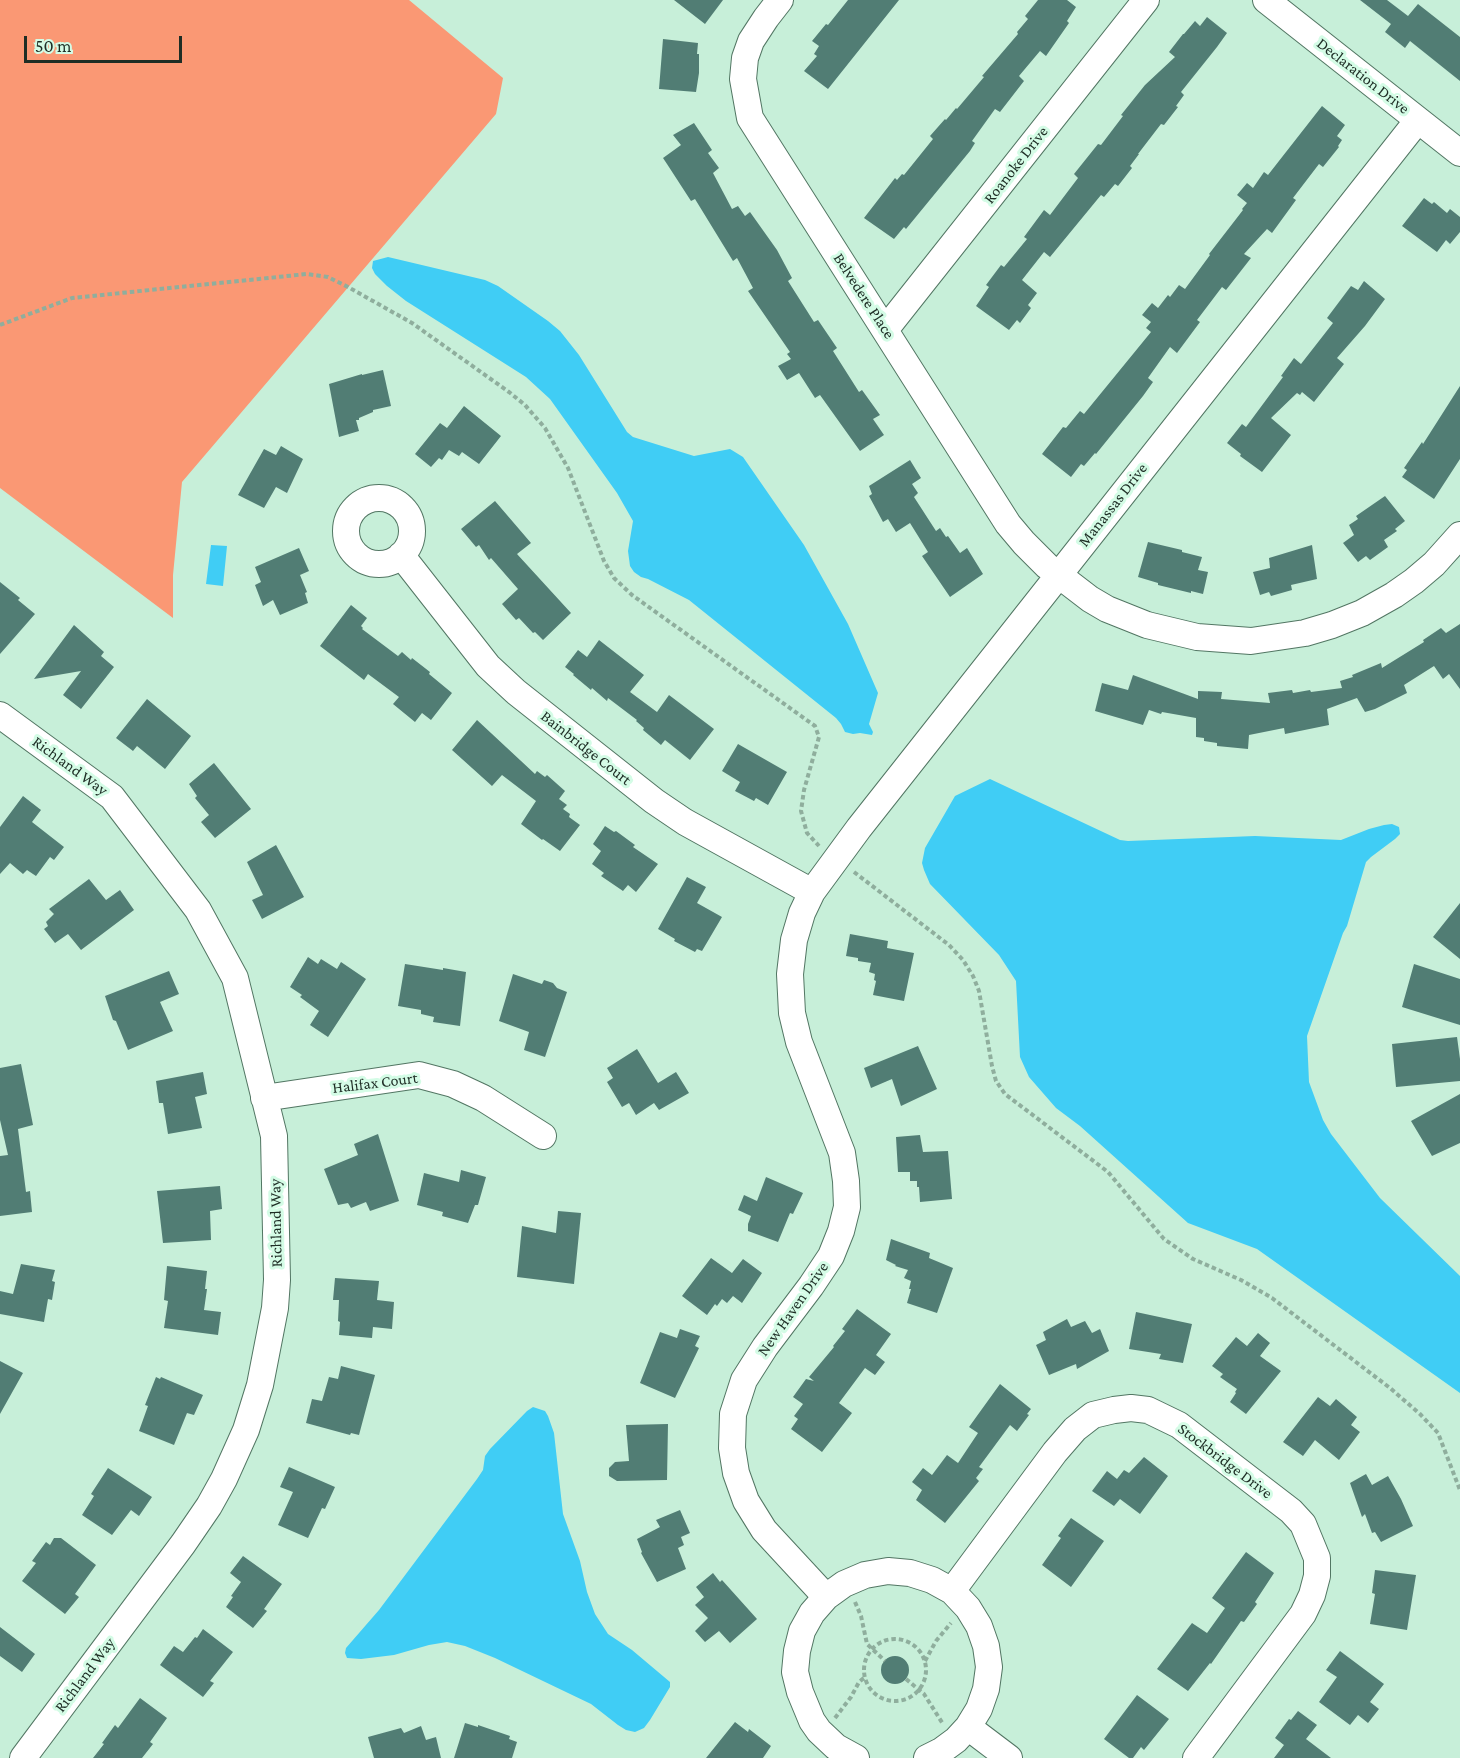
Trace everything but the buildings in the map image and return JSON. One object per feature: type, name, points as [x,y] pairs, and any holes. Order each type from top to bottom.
[{"type":"street","name":"Belvedere Place","points":[[780,0],[751,41],[745,58],[743,79],[750,118],[1008,524],[1024,543],[1058,575],[1107,609],[1147,625],[1197,637],[1251,641],[1305,633],[1362,613],[1414,581],[1434,564],[1460,535]]},
{"type":"street","name":"Roanoke Drive","points":[[885,330],[1146,0]]},
{"type":"street","name":"Declaration Drive","points":[[1266,0],[1460,153]]},
{"type":"street","name":"Manassas Drive","points":[[812,892],[1058,575],[1418,120]]},
{"type":"street","name":"Bainbridge Court","points":[[401,555],[488,666],[516,692],[654,801],[685,822],[812,892]]},
{"type":"street","name":"Richland Way","points":[[0,715],[112,797],[198,910],[235,978],[274,1136],[277,1280],[260,1385],[246,1430],[224,1479],[190,1534],[23,1758]]},
{"type":"street","name":"New Haven Drive","points":[[812,892],[802,913],[794,940],[789,974],[792,1013],[799,1042],[842,1153],[847,1208],[831,1256],[744,1380],[733,1414],[732,1448],[736,1473],[746,1502],[764,1530],[826,1597]]},
{"type":"street","name":"Halifax Court","points":[[264,1098],[419,1075],[453,1084],[483,1098],[543,1136]]},
{"type":"street","name":"Stockbridge Drive","points":[[952,1592],[1055,1452],[1076,1429],[1094,1415],[1131,1408],[1149,1410],[1179,1425],[1291,1511],[1303,1524],[1317,1558],[1317,1576],[1312,1595],[1303,1614],[1196,1758]]},
{"type":"street","points":[[840,1754],[812,1721],[800,1692],[795,1672],[802,1631],[812,1613],[826,1597],[844,1584],[866,1575],[888,1571],[910,1573],[932,1580],[952,1592],[968,1608],[979,1626],[986,1646],[989,1667],[986,1689],[979,1709],[957,1727],[956,1740],[927,1758]]},
{"type":"street","points":[[957,1727],[1009,1758]]},
{"type":"path","points":[[0,325],[72,298],[307,274],[328,277],[412,324],[509,392],[525,405],[545,428],[568,468],[604,561],[614,578],[632,595],[815,726],[819,737],[804,790],[801,811],[807,833],[813,841],[836,859],[940,937],[963,960],[979,991],[992,1066],[996,1080],[1005,1094],[1108,1172],[1164,1239],[1193,1259],[1241,1280],[1272,1298],[1390,1388],[1420,1414],[1438,1433],[1460,1490]]},
{"type":"path","points":[[852,1599],[858,1608],[865,1639],[872,1650],[885,1661]]},
{"type":"path","points":[[925,1662],[936,1641],[953,1621]]},
{"type":"path","points":[[900,1639],[914,1646],[920,1651],[925,1662],[926,1673],[919,1689],[909,1698],[901,1700],[886,1700],[873,1692],[865,1677],[865,1663],[872,1650],[885,1641],[900,1639]]},
{"type":"path","points":[[830,1722],[844,1707],[865,1677]]},
{"type":"path","points":[[906,1679],[957,1727]]},
{"type":"shaded area","points":[[0,0],[409,0],[503,78],[496,114],[182,482],[173,575],[173,618],[0,488]]},
{"type":"water","points":[[388,257],[485,280],[498,286],[548,321],[560,331],[579,355],[627,432],[633,437],[694,456],[730,449],[743,457],[804,545],[848,624],[878,693],[869,724],[872,735],[845,732],[836,718],[689,600],[634,572],[630,566],[628,551],[633,521],[617,493],[550,399],[526,377],[406,301],[387,286],[372,268],[373,261]]},
{"type":"water","points":[[211,545],[227,546],[223,586],[206,584]]},
{"type":"water","points":[[990,779],[1120,840],[1128,841],[1255,836],[1341,840],[1384,825],[1392,824],[1399,827],[1400,834],[1366,862],[1347,926],[1307,1036],[1309,1082],[1323,1120],[1331,1134],[1380,1198],[1460,1276],[1460,1393],[1257,1249],[1188,1223],[1080,1126],[1056,1108],[1029,1077],[1020,1057],[1016,981],[999,955],[930,884],[922,863],[925,848],[955,796]]},
{"type":"water","points":[[533,1407],[545,1411],[554,1433],[563,1514],[580,1561],[595,1614],[608,1634],[632,1650],[670,1682],[670,1687],[650,1720],[644,1728],[635,1732],[618,1725],[591,1704],[465,1646],[447,1642],[394,1655],[361,1659],[347,1658],[345,1653],[346,1648],[379,1610],[477,1479],[483,1470],[485,1456],[490,1449]]}]
